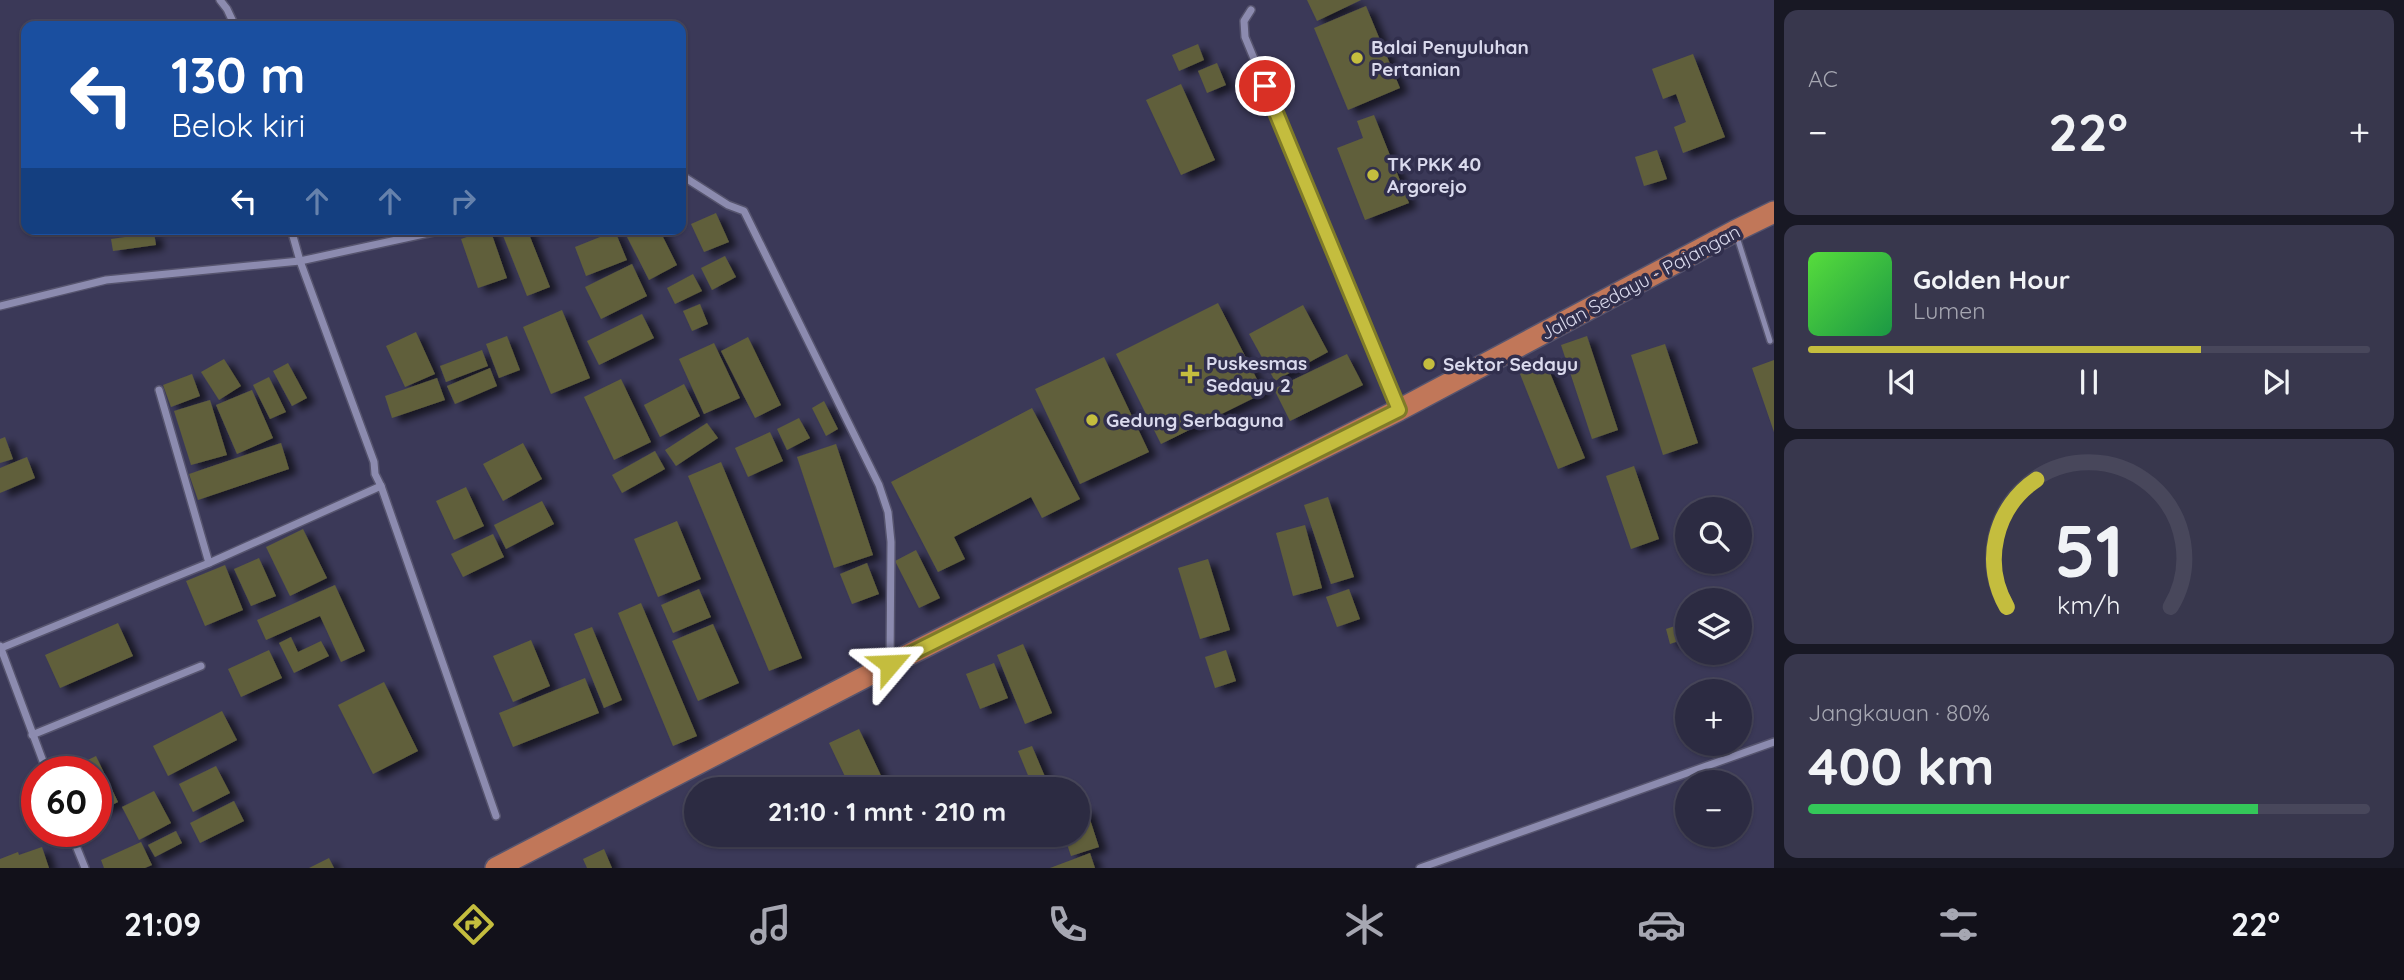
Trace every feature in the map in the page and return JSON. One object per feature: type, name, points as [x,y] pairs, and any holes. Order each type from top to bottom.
[{"type":"main road","name":"Jalan Sedayu - Pajangan","points":[[496,868],[890,664],[1399,410],[1774,212]]},
{"type":"street","points":[[220,0],[233,21]]},
{"type":"street","points":[[1251,10],[1244,21],[1245,37],[1399,410]]},
{"type":"street","points":[[686,178],[728,205],[744,211],[879,485],[888,512],[891,542],[890,664]]},
{"type":"street","points":[[293,235],[374,461],[375,474],[496,816]]},
{"type":"street","points":[[0,306],[106,280],[300,261],[419,235]]},
{"type":"street","points":[[159,390],[209,564]]},
{"type":"street","points":[[41,756],[0,647],[209,564],[381,486]]},
{"type":"street","points":[[32,735],[201,666]]},
{"type":"street","points":[[1420,868],[1774,742]]},
{"type":"street","points":[[76,847],[85,868]]},
{"type":"lane","points":[[1735,231],[1770,341]]},
{"type":"building","points":[[1307,0],[1361,0],[1317,21]]},
{"type":"building","name":"Balai Penyuluhan Pertanian","points":[[1366,6],[1400,88],[1348,110],[1314,28]]},
{"type":"building","points":[[1198,44],[1204,60],[1179,71],[1172,55]]},
{"type":"building","points":[[1693,54],[1725,137],[1683,153],[1674,127],[1686,122],[1676,94],[1663,99],[1652,69]]},
{"type":"building","points":[[1217,63],[1226,85],[1207,93],[1198,71]]},
{"type":"building","points":[[1181,84],[1215,160],[1181,175],[1146,100]]},
{"type":"building","name":"TK PKK 40 Argorejo","points":[[1374,115],[1409,203],[1365,220],[1337,148],[1363,138],[1357,121]]},
{"type":"building","points":[[1657,150],[1667,179],[1644,186],[1635,157]]},
{"type":"building","points":[[716,213],[729,242],[704,252],[691,224]]},
{"type":"building","points":[[154,235],[156,245],[113,251],[111,239]]},
{"type":"building","points":[[473,235],[492,235],[507,278],[478,288],[461,239]]},
{"type":"building","points":[[503,235],[529,235],[550,287],[527,296]]},
{"type":"building","points":[[605,235],[617,235],[627,260],[586,276],[575,247]]},
{"type":"building","points":[[626,235],[662,235],[677,265],[649,280]]},
{"type":"building","points":[[725,256],[736,277],[712,290],[701,268]]},
{"type":"building","points":[[632,264],[647,296],[601,319],[585,287]]},
{"type":"building","points":[[693,274],[702,291],[675,304],[667,288]]},
{"type":"building","name":"Puskesmas Sedayu 2","points":[[1218,303],[1264,393],[1161,444],[1116,354]]},
{"type":"building","points":[[700,304],[708,324],[692,331],[683,311]]},
{"type":"building","points":[[1303,305],[1328,352],[1275,381],[1249,334]]},
{"type":"building","points":[[562,310],[590,378],[551,394],[523,327]]},
{"type":"building","points":[[642,314],[654,338],[599,365],[587,341]]},
{"type":"building","points":[[416,332],[435,374],[405,387],[386,346]]},
{"type":"building","points":[[507,336],[520,370],[499,378],[486,344]]},
{"type":"building","points":[[1587,336],[1618,430],[1592,439],[1561,345]]},
{"type":"building","points":[[748,337],[781,405],[755,418],[721,351]]},
{"type":"building","points":[[714,343],[740,398],[704,414],[679,359]]},
{"type":"building","points":[[1665,344],[1698,443],[1663,455],[1631,355]]},
{"type":"building","points":[[482,350],[488,366],[446,382],[440,366]]},
{"type":"building","points":[[1347,354],[1363,385],[1290,421],[1274,389]]},
{"type":"building","name":"Gedung Serbaguna","points":[[1104,357],[1149,452],[1080,484],[1035,389]]},
{"type":"building","points":[[224,359],[241,386],[219,400],[201,372]]},
{"type":"building","points":[[1774,360],[1774,432],[1752,368]]},
{"type":"building","points":[[288,363],[307,398],[292,406],[273,371]]},
{"type":"building","points":[[1546,363],[1585,458],[1558,469],[1520,374]]},
{"type":"building","points":[[490,368],[497,386],[455,404],[447,386]]},
{"type":"building","points":[[192,374],[200,396],[171,407],[163,385]]},
{"type":"building","points":[[269,377],[286,412],[270,419],[253,385]]},
{"type":"building","points":[[437,378],[445,400],[392,418],[385,396]]},
{"type":"building","points":[[621,379],[651,442],[614,460],[584,397]]},
{"type":"building","points":[[684,384],[700,416],[660,437],[644,405]]},
{"type":"building","points":[[252,390],[273,438],[237,454],[216,405]]},
{"type":"building","points":[[210,400],[227,455],[191,465],[174,411]]},
{"type":"building","points":[[824,401],[838,429],[826,436],[812,408]]},
{"type":"building","points":[[1032,408],[1080,499],[1042,518],[1031,497],[954,537],[965,559],[938,572],[891,482]]},
{"type":"building","points":[[799,418],[810,438],[787,450],[777,429]]},
{"type":"building","points":[[707,423],[718,438],[676,466],[665,450]]},
{"type":"building","points":[[770,432],[783,461],[748,477],[735,448]]},
{"type":"building","points":[[5,437],[13,459],[0,463],[0,439]]},
{"type":"building","points":[[281,443],[289,469],[198,500],[189,474]]},
{"type":"building","points":[[523,443],[542,479],[503,501],[483,464]]},
{"type":"building","points":[[836,444],[873,555],[834,568],[797,457]]},
{"type":"building","points":[[655,451],[665,469],[622,493],[612,475]]},
{"type":"building","points":[[27,457],[35,478],[0,493],[0,468]]},
{"type":"building","points":[[721,462],[802,658],[769,671],[688,476]]},
{"type":"building","points":[[1634,466],[1659,539],[1631,549],[1606,476]]},
{"type":"building","points":[[466,487],[484,526],[454,540],[436,501]]},
{"type":"building","points":[[1328,497],[1354,577],[1331,584],[1304,505]]},
{"type":"building","points":[[542,501],[554,524],[506,549],[494,525]]},
{"type":"building","points":[[677,521],[701,579],[658,597],[634,539]]},
{"type":"building","points":[[1305,525],[1322,588],[1293,596],[1276,533]]},
{"type":"building","points":[[303,529],[327,578],[290,596],[266,547]]},
{"type":"building","points":[[493,534],[504,557],[463,577],[451,554]]},
{"type":"building","points":[[916,550],[940,598],[919,608],[895,561]]},
{"type":"building","points":[[259,558],[276,596],[251,606],[234,569]]},
{"type":"building","points":[[1208,559],[1230,630],[1200,639],[1178,568]]},
{"type":"building","points":[[867,563],[879,594],[852,604],[840,574]]},
{"type":"building","points":[[225,565],[243,610],[205,626],[186,581]]},
{"type":"building","points":[[335,585],[365,651],[341,662],[320,616],[266,640],[257,620]]},
{"type":"building","points":[[699,589],[711,617],[673,633],[661,605]]},
{"type":"building","points":[[1349,589],[1360,619],[1337,627],[1326,597]]},
{"type":"building","points":[[641,603],[697,736],[673,746],[618,613]]},
{"type":"building","points":[[118,623],[133,656],[60,688],[45,655]]},
{"type":"building","points":[[713,624],[739,683],[698,701],[672,641]]},
{"type":"building","points":[[1675,626],[1675,642],[1670,644],[1666,629]]},
{"type":"building","points":[[592,627],[622,700],[604,708],[574,634]]},
{"type":"building","points":[[291,637],[298,652],[321,641],[329,656],[294,673],[279,643]]},
{"type":"building","points":[[531,640],[550,686],[513,702],[493,656]]},
{"type":"building","points":[[1023,644],[1052,713],[1025,724],[997,655]]},
{"type":"building","points":[[269,650],[282,678],[241,697],[228,669]]},
{"type":"building","points":[[1226,650],[1236,681],[1215,688],[1205,657]]},
{"type":"building","points":[[994,663],[1008,698],[980,709],[966,674]]},
{"type":"building","points":[[585,678],[599,713],[513,747],[499,713]]},
{"type":"building","points":[[384,682],[418,751],[373,774],[338,705]]},
{"type":"building","points":[[222,711],[237,740],[168,776],[153,746]]},
{"type":"building","points":[[859,729],[881,777],[845,777],[829,743]]},
{"type":"building","points":[[1032,746],[1045,777],[1029,777],[1018,751]]},
{"type":"building","points":[[216,766],[230,793],[193,812],[179,784]]},
{"type":"building","points":[[112,789],[118,802],[112,805]]},
{"type":"building","points":[[154,791],[171,823],[139,840],[122,807]]},
{"type":"building","points":[[234,801],[244,821],[200,843],[190,823]]},
{"type":"building","points":[[1090,819],[1099,847],[1071,856],[1068,847],[1090,847]]},
{"type":"building","points":[[176,831],[182,843],[155,857],[148,845]]},
{"type":"building","points":[[141,842],[152,865],[145,868],[104,868],[101,860]]},
{"type":"building","points":[[42,847],[49,868],[0,868],[0,859],[18,852],[19,855]]},
{"type":"building","points":[[604,849],[612,868],[587,868],[583,859]]},
{"type":"building","points":[[1090,853],[1095,868],[1050,868]]},
{"type":"building","points":[[329,858],[334,868],[309,868]]},
{"type":"place","name":"Balai Penyuluhan Pertanian","points":[[1357,58]]},
{"type":"place","name":"TK PKK 40 Argorejo","points":[[1373,175]]},
{"type":"place","name":"Sektor Sedayu","points":[[1429,364]]},
{"type":"place","name":"Puskesmas Sedayu 2","points":[[1190,374]]},
{"type":"place","name":"Gedung Serbaguna","points":[[1092,420]]},
{"type":"route","points":[[890,664],[1399,410],[1265,86]]}]
